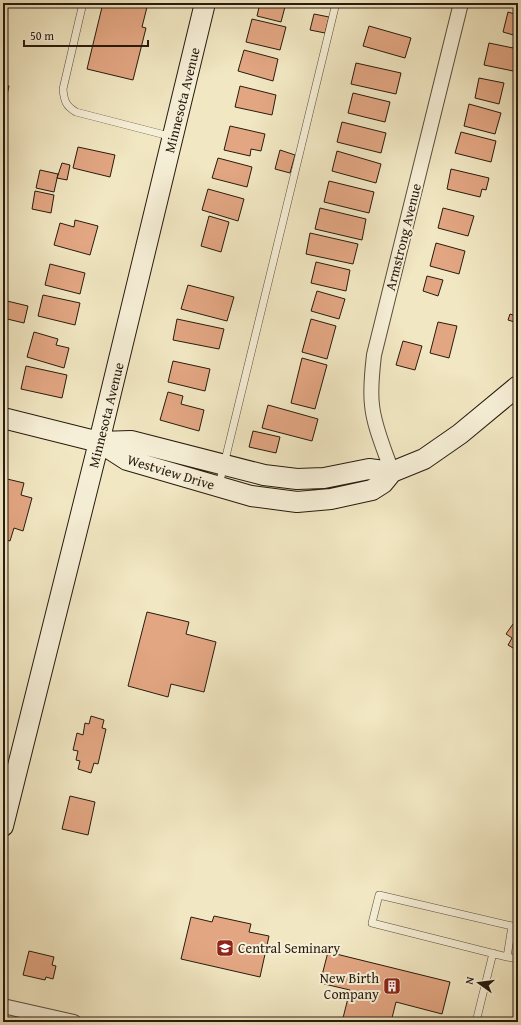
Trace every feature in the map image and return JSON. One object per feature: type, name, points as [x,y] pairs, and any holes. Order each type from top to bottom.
[{"type":"main road","name":"Minnesota Avenue","points":[[3,826],[99,442],[205,3]]},
{"type":"main road","name":"Westview Drive","points":[[99,442],[127,460],[251,496],[297,502],[331,499],[372,490],[382,483],[392,472],[424,459],[460,434],[518,386]]},
{"type":"main road","points":[[3,418],[99,442]]},
{"type":"main road","name":"Westview Drive","points":[[99,442],[131,440],[264,475],[297,479],[324,478],[369,469],[392,472]]},
{"type":"street","name":"Armstrong Avenue","points":[[392,472],[379,435],[372,406],[371,381],[374,355],[461,3]]},
{"type":"street","points":[[3,1006],[70,1022]]},
{"type":"lane","points":[[83,3],[63,90],[65,103],[76,112],[173,137]]},
{"type":"lane","points":[[219,486],[336,3]]},
{"type":"lane","points":[[507,957],[512,926],[379,895],[372,923],[507,957],[518,959]]},
{"type":"lane","points":[[476,1022],[493,953]]},
{"type":"building","points":[[103,3],[148,3],[142,27],[146,28],[133,80],[87,69]]},
{"type":"building","points":[[260,3],[286,3],[281,22],[257,16]]},
{"type":"building","points":[[508,12],[518,15],[517,36],[503,32]]},
{"type":"building","points":[[314,14],[329,17],[325,33],[310,30]]},
{"type":"building","points":[[252,19],[286,27],[280,50],[246,42]]},
{"type":"building","points":[[369,26],[411,38],[405,58],[363,46]]},
{"type":"building","points":[[515,40],[518,41],[518,72],[484,65],[489,43],[513,48]]},
{"type":"building","points":[[244,50],[278,59],[273,81],[238,71]]},
{"type":"building","points":[[356,63],[401,73],[396,94],[351,84]]},
{"type":"building","points":[[479,78],[504,83],[499,104],[475,98]]},
{"type":"building","points":[[3,85],[9,86],[3,112]]},
{"type":"building","points":[[240,86],[276,95],[272,115],[235,107]]},
{"type":"building","points":[[353,93],[390,102],[385,122],[348,113]]},
{"type":"building","points":[[469,104],[501,113],[495,134],[464,126]]},
{"type":"building","points":[[342,122],[386,133],[381,153],[337,142]]},
{"type":"building","points":[[230,126],[265,134],[261,151],[251,149],[250,156],[224,150]]},
{"type":"building","points":[[461,132],[496,141],[491,162],[455,153]]},
{"type":"building","points":[[78,147],[115,155],[110,177],[73,168]]},
{"type":"building","points":[[280,150],[295,155],[290,173],[275,169]]},
{"type":"building","points":[[337,151],[381,164],[376,183],[332,171]]},
{"type":"building","points":[[218,158],[252,167],[247,187],[212,178]]},
{"type":"building","points":[[62,163],[70,165],[67,180],[57,178]]},
{"type":"building","points":[[451,169],[489,178],[486,190],[482,189],[480,197],[447,189]]},
{"type":"building","points":[[40,170],[58,174],[54,192],[36,188]]},
{"type":"building","points":[[329,181],[374,192],[369,213],[324,202]]},
{"type":"building","points":[[208,189],[244,199],[238,221],[202,210]]},
{"type":"building","points":[[35,191],[54,195],[51,213],[32,209]]},
{"type":"building","points":[[320,208],[366,219],[362,240],[315,229]]},
{"type":"building","points":[[443,208],[474,216],[468,236],[438,228]]},
{"type":"building","points":[[209,216],[229,222],[221,252],[201,246]]},
{"type":"building","points":[[75,220],[98,226],[90,255],[54,245],[60,223],[74,227]]},
{"type":"building","points":[[310,233],[358,244],[353,264],[306,254]]},
{"type":"building","points":[[436,243],[465,251],[459,274],[430,266]]},
{"type":"building","points":[[316,262],[350,270],[346,291],[311,283]]},
{"type":"building","points":[[50,264],[85,273],[80,294],[45,285]]},
{"type":"building","points":[[427,276],[443,280],[438,296],[423,291]]},
{"type":"building","points":[[188,285],[234,297],[227,321],[181,309]]},
{"type":"building","points":[[317,291],[345,299],[339,319],[311,311]]},
{"type":"building","points":[[43,295],[80,303],[75,325],[38,316]]},
{"type":"building","points":[[7,301],[28,306],[24,323],[3,318]]},
{"type":"building","points":[[518,310],[518,323],[508,320],[510,314],[516,316]]},
{"type":"building","points":[[177,319],[224,329],[219,349],[173,340]]},
{"type":"building","points":[[311,319],[336,326],[327,359],[302,352]]},
{"type":"building","points":[[438,322],[457,326],[449,358],[430,353]]},
{"type":"building","points":[[34,332],[58,339],[56,345],[69,348],[64,368],[27,357]]},
{"type":"building","points":[[403,341],[422,346],[415,370],[396,365]]},
{"type":"building","points":[[302,358],[327,365],[315,409],[291,403]]},
{"type":"building","points":[[173,361],[210,369],[205,391],[168,382]]},
{"type":"building","points":[[26,366],[67,375],[62,398],[21,389]]},
{"type":"building","points":[[168,392],[183,396],[181,404],[204,410],[199,431],[160,420]]},
{"type":"building","points":[[268,405],[318,419],[312,441],[262,428]]},
{"type":"building","points":[[253,431],[280,437],[276,453],[249,447]]},
{"type":"building","points":[[3,478],[24,483],[21,495],[32,498],[23,531],[14,528],[10,541],[3,539]]},
{"type":"building","points":[[147,612],[189,622],[186,634],[216,642],[204,692],[171,684],[168,697],[128,686]]},
{"type":"building","points":[[513,624],[518,627],[518,651],[508,645],[512,638],[506,634]]},
{"type":"building","points":[[91,716],[104,720],[102,728],[106,729],[98,764],[94,763],[91,773],[78,769],[80,761],[76,760],[78,751],[73,750],[77,733],[83,735],[85,723],[89,724]]},
{"type":"building","points":[[70,796],[95,802],[88,835],[62,829]]},
{"type":"building","name":"Central Seminary","points":[[214,916],[251,924],[249,932],[269,936],[260,977],[181,959],[191,917],[212,922]]},
{"type":"building","points":[[29,951],[54,957],[52,965],[56,966],[53,979],[46,977],[45,980],[23,975]]},
{"type":"building","name":"New Birth Company","points":[[328,952],[450,982],[442,1014],[396,1002],[391,1022],[342,1022],[350,990],[320,983]]},
{"type":"place","name":"Central Seminary","points":[[225,948]]},
{"type":"place","name":"New Birth Company","points":[[392,986]]}]
